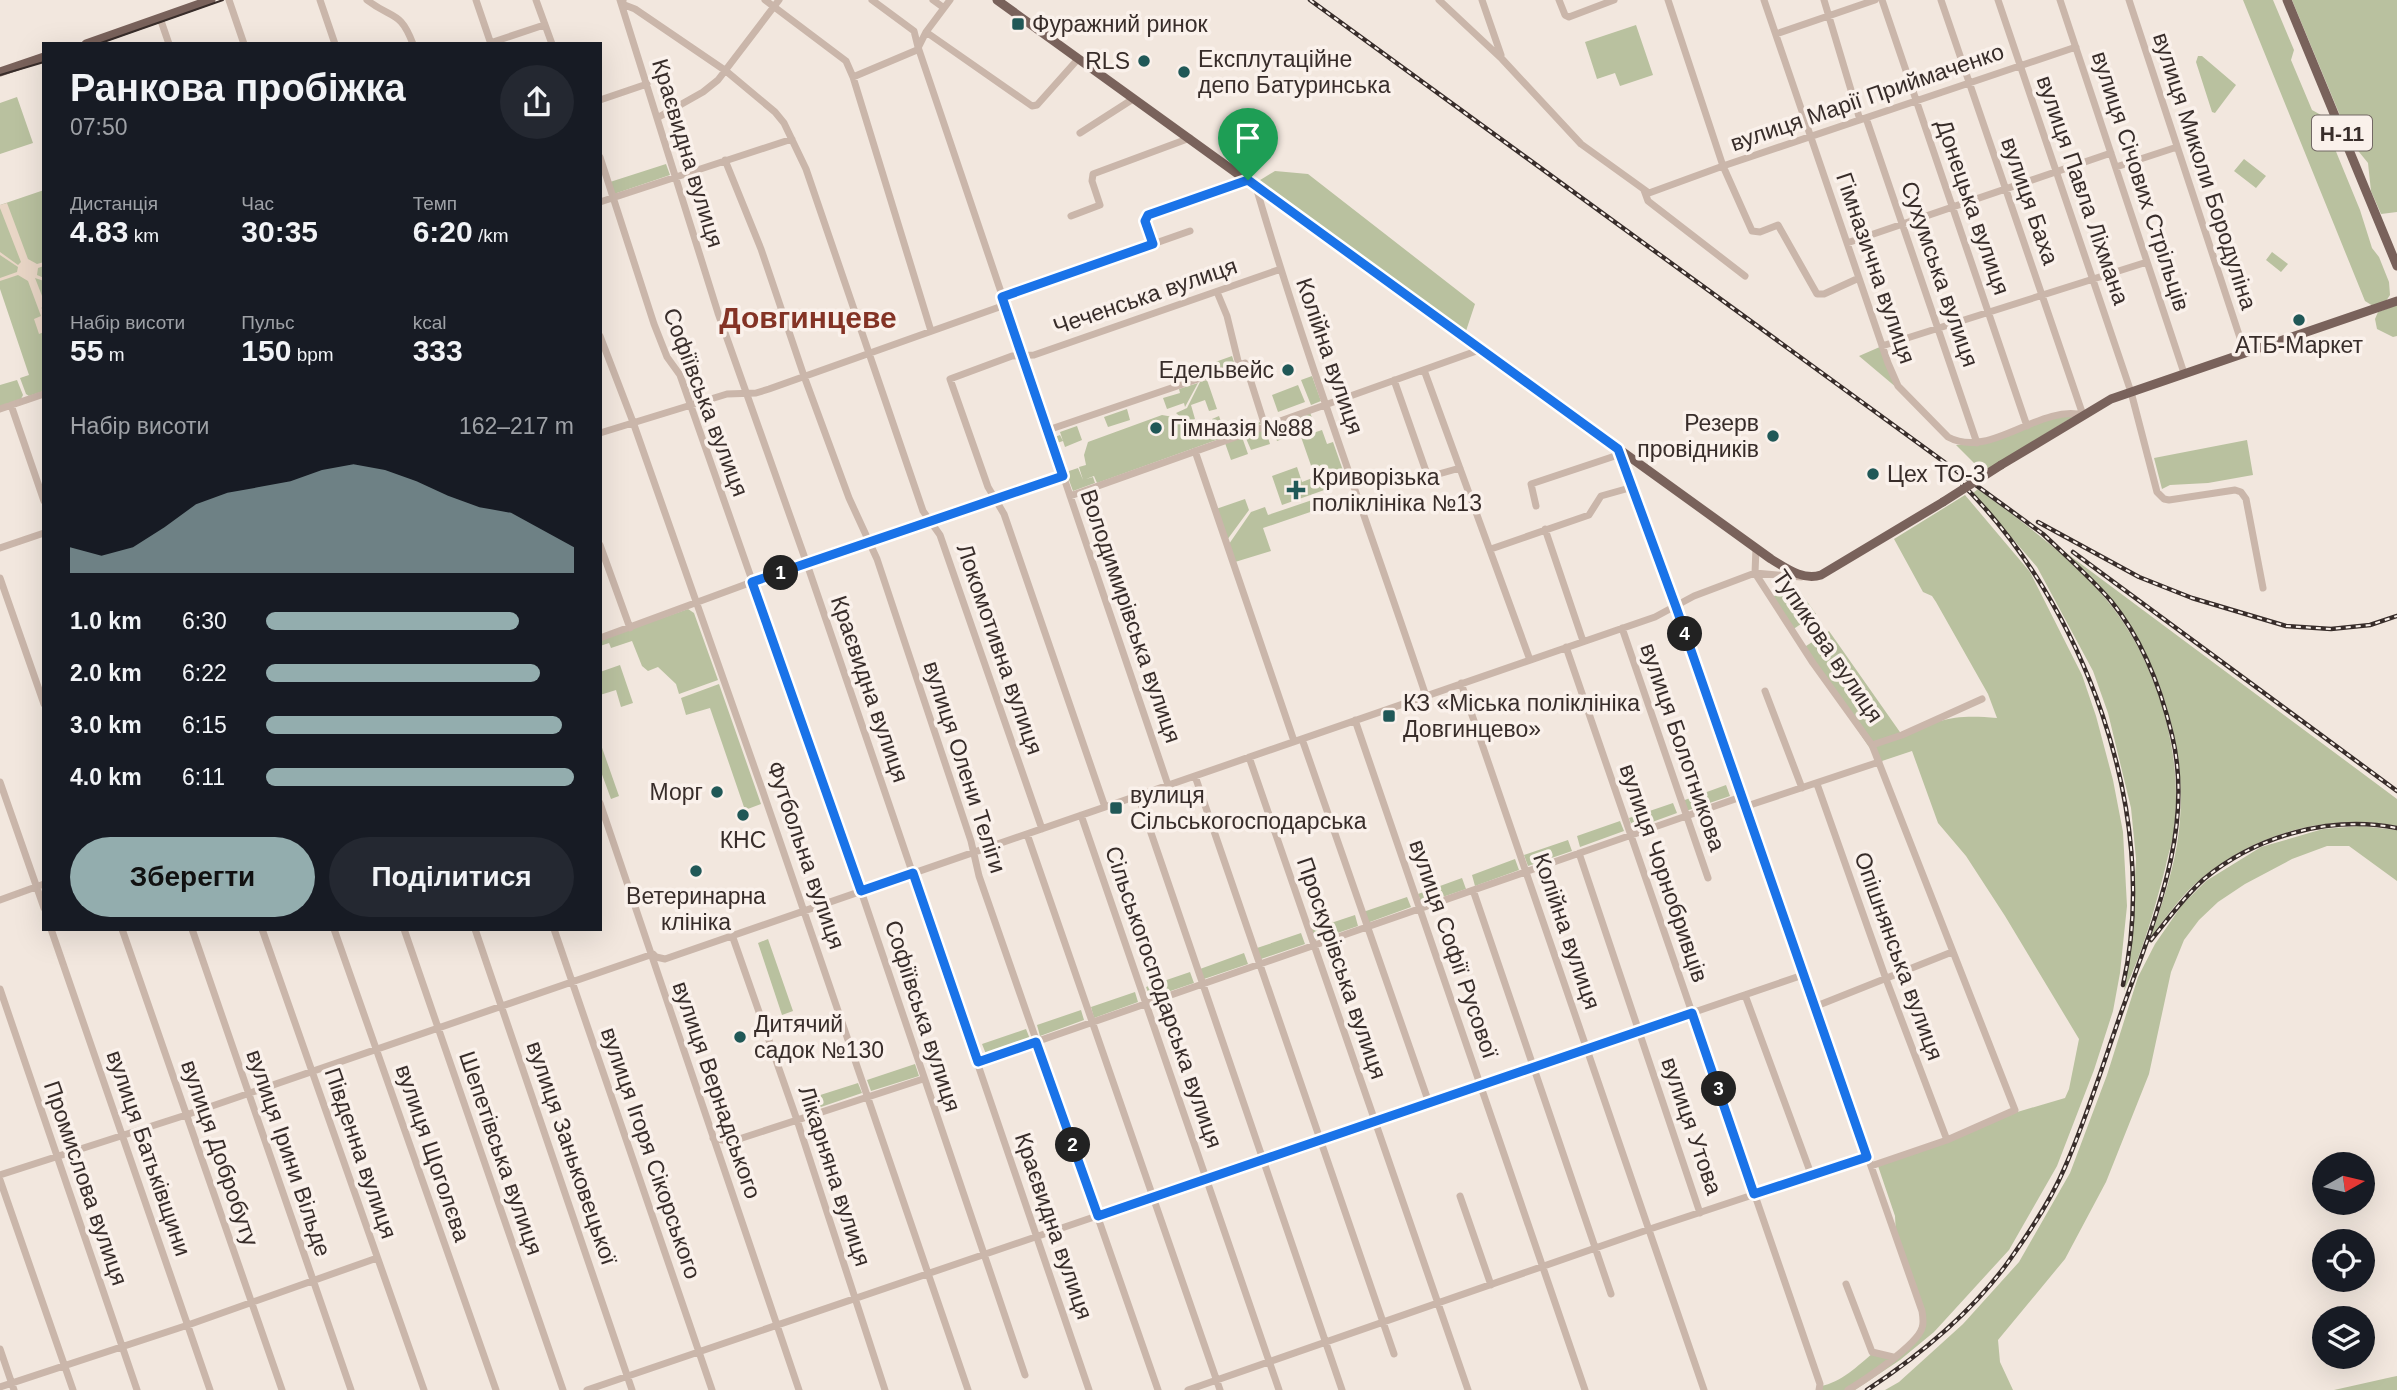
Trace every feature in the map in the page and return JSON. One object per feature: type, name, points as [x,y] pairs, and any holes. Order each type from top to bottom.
[{"type":"main road","points":[[94,42],[210,0]]},
{"type":"main road","points":[[998,0],[1482,349],[1620,452],[1792,572],[1807,576],[1821,575],[2083,415],[2131,391],[2397,301]]},
{"type":"main road","name":"Н-11","points":[[2287,0],[2397,266]]},
{"type":"main road","points":[[0,72],[42,58]]},
{"type":"street","points":[[229,0],[243,42]]},
{"type":"street","points":[[320,0],[334,42]]},
{"type":"street","points":[[367,0],[400,19],[412,42]]},
{"type":"street","points":[[476,0],[490,42]]},
{"type":"street","points":[[536,0],[551,42]]},
{"type":"street","points":[[765,0],[777,3],[846,61],[931,331]]},
{"type":"street","name":"Володимирівська вулиця","points":[[872,0],[914,31],[1168,785]]},
{"type":"street","points":[[933,0],[944,8]]},
{"type":"street","points":[[853,77],[917,50],[926,32],[950,0]]},
{"type":"street","points":[[1439,0],[1502,60],[1581,144],[1644,190],[1653,192],[1723,166],[1668,0]]},
{"type":"street","points":[[1482,0],[1502,60]]},
{"type":"street","points":[[1559,0],[1567,17],[1614,0]]},
{"type":"street","name":"Гімназична вулиця","points":[[1764,0],[1898,386],[1948,437],[1958,442],[1977,443]]},
{"type":"street","name":"Сухумська вулиця","points":[[1824,0],[1977,443]]},
{"type":"street","points":[[1776,34],[1875,0]]},
{"type":"street","name":"Донецька вулиця","points":[[1882,0],[2027,426]]},
{"type":"street","name":"вулиця Баха","points":[[1941,0],[2083,415]]},
{"type":"street","name":"вулиця Павла Ліхмана","points":[[1998,0],[2131,391],[2160,496],[2169,499],[2235,490],[2244,495],[2263,588]]},
{"type":"street","name":"вулиця Січових Стрільців","points":[[2060,0],[2184,373]]},
{"type":"street","name":"вулиця Миколи Бородуліна","points":[[2129,0],[2245,353]]},
{"type":"street","name":"Локомотивна вулиця","points":[[622,1],[726,71],[775,112],[792,139],[806,169],[923,511],[940,534],[1042,828]]},
{"type":"street","name":"Краєвидна вулиця","points":[[622,1],[718,313],[807,564],[1088,1390]]},
{"type":"street","points":[[657,118],[703,92],[726,71],[777,3]]},
{"type":"street","points":[[160,18],[168,42]]},
{"type":"street","points":[[493,42],[544,24]]},
{"type":"street","points":[[926,32],[1032,106],[1038,106],[1078,59]]},
{"type":"street","name":"вулиця Марії Приймаченко","points":[[1859,278],[1825,294],[1817,294],[1778,225],[1752,231],[1723,166],[2076,47]]},
{"type":"street","points":[[602,99],[647,84]]},
{"type":"street","points":[[1080,133],[1133,99]]},
{"type":"street","points":[[1071,216],[1100,205],[1092,181],[1093,174],[1190,138]]},
{"type":"street","points":[[602,201],[792,139]]},
{"type":"street","points":[[2116,167],[2177,147]]},
{"type":"street","points":[[1847,243],[2111,153]]},
{"type":"street","name":"вулиця Олени Теліги","points":[[725,160],[761,249],[849,498],[870,542],[1036,1042],[1158,1390]]},
{"type":"street","name":"Софіївська вулиця","points":[[602,163],[653,324],[667,358],[680,376],[861,891],[1025,1375]]},
{"type":"street","points":[[1153,244],[1145,221],[1148,215],[1252,184]]},
{"type":"street","name":"Колійна вулиця","points":[[1252,184],[1426,696]]},
{"type":"street","points":[[1644,190],[1648,201],[1745,276]]},
{"type":"street","points":[[602,432],[727,394],[746,394],[769,389],[931,331],[1190,231]]},
{"type":"street","points":[[1882,346],[2147,261]]},
{"type":"street","name":"Чеченська вулиця","points":[[1022,354],[1034,355],[1281,270]]},
{"type":"street","points":[[1217,292],[1227,316],[1238,365]]},
{"type":"street","name":"Футбольна вулиця","points":[[602,341],[698,604],[968,1390]]},
{"type":"street","points":[[1070,496],[1482,349]]},
{"type":"street","points":[[1022,354],[950,379],[988,487],[1004,514],[1105,807]]},
{"type":"street","points":[[1048,430],[1245,363],[1265,426]]},
{"type":"street","points":[[1424,370],[1530,660]]},
{"type":"street","points":[[1394,380],[1428,477],[1460,468]]},
{"type":"street","points":[[0,409],[42,395]]},
{"type":"street","points":[[11,405],[42,495]]},
{"type":"street","points":[[1977,443],[2062,413],[2083,415]]},
{"type":"street","name":"Проскурівська вулиця","points":[[1195,451],[1429,1103]]},
{"type":"street","points":[[1536,506],[1531,484],[1620,452],[1922,1311],[1923,1328],[1918,1336],[1848,1390]]},
{"type":"street","points":[[602,637],[752,582],[1063,476]]},
{"type":"street","points":[[1491,548],[1589,515],[1601,496],[1633,487]]},
{"type":"street","points":[[1545,530],[1583,641]]},
{"type":"street","points":[[0,548],[42,534]]},
{"type":"street","name":"Тупикова вулиця","points":[[1756,548],[1755,573],[1813,663],[1872,745],[2015,1110],[1947,1140]]},
{"type":"street","points":[[602,550],[631,628]]},
{"type":"street","points":[[73,1390],[0,1177],[653,954],[664,959],[805,911],[1622,628],[1755,573],[1807,576]]},
{"type":"street","points":[[0,579],[42,698]]},
{"type":"street","name":"вулиця Болотникова","points":[[1622,628],[1708,878]]},
{"type":"street","name":"вулиця Чорнобривців","points":[[1566,647],[1820,1384],[1819,1390]]},
{"type":"street","name":"Колійна вулиця","points":[[1461,683],[1704,1390]]},
{"type":"street","points":[[1765,691],[1802,788]]},
{"type":"street","points":[[1872,745],[1915,730],[1982,699]]},
{"type":"street","name":"вулиця Софії Русової","points":[[1355,720],[1585,1390]]},
{"type":"street","name":"Проскурівська вулиця","points":[[1250,757],[1468,1390]]},
{"type":"street","points":[[1744,807],[1879,762]]},
{"type":"street","points":[[1195,776],[1394,1354]]},
{"type":"street","points":[[0,782],[40,886],[0,900]]},
{"type":"street","name":"Опішнянська вулиця","points":[[1817,784],[1947,1140]]},
{"type":"street","points":[[1138,795],[1342,1390]]},
{"type":"street","points":[[978,1062],[1741,797]]},
{"type":"street","name":"вулиця Вернадського","points":[[602,809],[799,1390]]},
{"type":"street","name":"Сільськогосподарська вулиця","points":[[1081,815],[1279,1390]]},
{"type":"street","points":[[1027,834],[1220,1390]]},
{"type":"street","name":"вулиця Утова","points":[[1578,853],[1700,1213]]},
{"type":"street","points":[[1473,890],[1611,1294]]},
{"type":"street","name":"вулиця Батьківщини","points":[[52,931],[210,1390]]},
{"type":"street","name":"вулиця Добробуту","points":[[123,931],[282,1390]]},
{"type":"street","name":"вулиця Ірини Вільде","points":[[193,931],[351,1390]]},
{"type":"street","name":"Південна вулиця","points":[[263,931],[424,1390]]},
{"type":"street","name":"вулиця Щоголєва","points":[[335,931],[496,1390]]},
{"type":"street","name":"Шепетівська вулиця","points":[[405,931],[563,1390]]},
{"type":"street","name":"вулиця Заньковецької","points":[[476,931],[632,1390]]},
{"type":"street","name":"вулиця Ігоря Сікорського","points":[[555,931],[712,1390]]},
{"type":"street","name":"Лікарняна вулиця","points":[[732,935],[797,1120],[885,1390]]},
{"type":"street","points":[[1814,1007],[1952,952]]},
{"type":"street","points":[[587,1390],[1803,975]]},
{"type":"street","name":"Промислова вулиця","points":[[0,989],[136,1390]]},
{"type":"street","points":[[1745,995],[1811,1174]]},
{"type":"street","points":[[713,1138],[727,1142],[736,1140],[923,1079]]},
{"type":"street","points":[[1871,1166],[1947,1140]]},
{"type":"street","points":[[1188,1390],[1597,1247],[1867,1157]]},
{"type":"street","points":[[1460,1196],[1491,1284]]},
{"type":"street","points":[[0,1387],[13,1387],[65,1366],[377,1258]]},
{"type":"street","points":[[1846,1284],[1872,1352],[1893,1357]]},
{"type":"street","points":[[0,1349],[13,1387]]},
{"type":"green space","points":[[2243,0],[2273,0],[2294,50],[2291,60],[2312,110],[2321,115],[2360,210],[2372,248],[2379,257],[2389,282],[2390,295],[2386,301],[2373,306],[2365,301]]},
{"type":"green space","points":[[2292,0],[2397,0],[2397,212],[2381,214],[2371,191],[2368,163],[2351,142]]},
{"type":"green space","points":[[1636,25],[1653,75],[1620,86],[1615,73],[1597,79],[1585,42]]},
{"type":"green space","points":[[2198,56],[2202,56],[2236,85],[2215,113],[2212,112],[2196,62]]},
{"type":"green space","points":[[17,97],[33,143],[0,154],[0,103]]},
{"type":"green space","points":[[2244,159],[2266,176],[2256,188],[2234,171]]},
{"type":"green space","points":[[666,164],[670,175],[614,194],[610,182]]},
{"type":"green space","points":[[1275,171],[1308,174],[1475,304],[1464,337],[1252,185]]},
{"type":"green space","points":[[42,191],[42,392],[29,396],[20,378],[29,375],[0,289],[0,205]]},
{"type":"green space","points":[[2272,252],[2288,264],[2281,272],[2266,260]]},
{"type":"green space","points":[[2397,305],[2397,336],[2393,337],[2377,329],[2375,319],[2378,312]]},
{"type":"green space","points":[[1882,346],[1897,388],[1859,356]]},
{"type":"green space","points":[[1232,356],[1235,365],[1196,379],[1193,370]]},
{"type":"green space","points":[[1312,376],[1321,401],[1311,405],[1301,380]]},
{"type":"green space","points":[[17,380],[23,395],[21,399],[0,407],[0,385]]},
{"type":"green space","points":[[1207,380],[1217,409],[1209,411],[1205,400],[1191,405],[1195,419],[1186,422],[1176,413],[1187,408],[1200,382]]},
{"type":"green space","points":[[1198,383],[1185,407],[1184,403],[1167,409],[1163,398],[1180,393],[1179,389]]},
{"type":"green space","points":[[1298,385],[1305,402],[1278,412],[1272,395]]},
{"type":"green space","points":[[1127,409],[1130,420],[1108,427],[1104,417]]},
{"type":"green space","points":[[1310,412],[1315,427],[1277,441],[1272,426]]},
{"type":"green space","points":[[1162,415],[1179,418],[1186,436],[1185,425],[1196,421],[1201,434],[1215,429],[1212,419],[1219,416],[1225,433],[1260,422],[1261,424],[1097,483],[1094,476],[1086,479],[1093,477],[1095,483],[1073,491],[1066,472],[1078,468],[1083,480],[1079,467],[1086,465],[1084,455],[1088,442]]},
{"type":"green space","points":[[2063,415],[2076,415],[1983,472],[1956,445],[1979,444]]},
{"type":"green space","points":[[1077,426],[1082,440],[1065,447],[1060,432]]},
{"type":"green space","points":[[1265,428],[1270,444],[1251,450],[1245,436]]},
{"type":"green space","points":[[1322,430],[1327,444],[1333,442],[1347,482],[1282,505],[1272,476],[1297,467],[1302,482],[1315,477],[1301,437]]},
{"type":"green space","points":[[1060,435],[1063,441],[1057,443],[1055,437]]},
{"type":"green space","points":[[1242,437],[1248,454],[1231,460],[1225,443]]},
{"type":"green space","points":[[2247,440],[2253,475],[2208,483],[2170,485],[2162,489],[2154,458]]},
{"type":"green space","points":[[1978,489],[2031,529],[2096,587],[2127,628],[2154,681],[2163,710],[2175,770],[2173,834],[2148,930],[2124,991],[2131,945],[2136,859],[2131,808],[2108,713],[2093,671],[2037,567],[1973,493]]},
{"type":"green space","points":[[1965,495],[2030,572],[2082,675],[2096,716],[2123,832],[2127,906],[2120,973],[2113,1011],[2094,1070],[2057,1166],[2009,1250],[1934,1332],[1900,1360],[1855,1390],[1821,1390],[1821,1386],[1842,1377],[1873,1353],[1891,1359],[1912,1342],[1923,1319],[1896,1235],[1895,1216],[1878,1166],[2014,1113],[2065,1098],[2079,1039],[1966,856],[1938,823],[1912,751],[1879,762],[1803,648],[1829,631],[1902,735],[1948,719],[1997,718],[1988,694],[1936,602],[1932,596],[1923,592],[1894,539]]},
{"type":"green space","points":[[1318,498],[1322,508],[1263,528],[1271,551],[1235,562],[1229,544],[1251,512],[1265,507],[1268,515]]},
{"type":"green space","points":[[1245,499],[1249,510],[1227,540],[1216,509]]},
{"type":"green space","points":[[2061,549],[2397,799],[2397,826],[2345,822],[2294,830],[2270,838],[2246,849],[2203,877],[2175,906],[2150,939],[2171,872],[2179,830],[2181,800],[2175,740],[2158,681],[2130,628],[2101,588]]},
{"type":"green space","points":[[1781,592],[1801,593],[1816,614],[1792,630],[1771,598]]},
{"type":"green space","points":[[688,609],[694,613],[718,680],[679,694],[676,684],[658,667],[648,671],[642,666],[632,641],[611,648],[609,643],[602,645],[602,639]]},
{"type":"green space","points":[[620,665],[633,703],[621,707],[616,690],[602,694],[602,671]]},
{"type":"green space","points":[[719,684],[761,804],[745,810],[710,708],[686,715],[681,698]]},
{"type":"green space","points":[[602,748],[619,796],[611,799],[602,774]]},
{"type":"green space","points":[[1726,785],[1730,796],[1686,811],[1682,801]]},
{"type":"green space","points":[[1673,803],[1677,813],[1633,829],[1629,818]]},
{"type":"green space","points":[[1620,821],[1624,831],[1580,847],[1577,836]]},
{"type":"green space","points":[[2360,826],[2397,830],[2397,881],[2349,846],[2327,846],[2292,859],[2245,884],[2218,902],[2199,920],[2184,940],[2171,972],[2149,1074],[2106,1182],[2065,1259],[1998,1340],[2000,1362],[2013,1390],[1885,1390],[1899,1382],[1963,1324],[2019,1262],[2070,1173],[2107,1075],[2138,977],[2155,944],[2182,905],[2206,881],[2261,847],[2323,829]]},
{"type":"green space","points":[[1568,840],[1572,851],[1528,866],[1524,855]]},
{"type":"green space","points":[[1515,859],[1519,870],[1475,886],[1472,875]]},
{"type":"green space","points":[[1462,878],[1466,889],[1422,904],[1418,894]]},
{"type":"green space","points":[[1407,897],[1411,907],[1367,923],[1363,912]]},
{"type":"green space","points":[[1355,915],[1358,926],[1314,941],[1310,930]]},
{"type":"green space","points":[[1301,933],[1305,944],[1261,959],[1257,948]]},
{"type":"green space","points":[[768,939],[793,1011],[782,1015],[758,943]]},
{"type":"green space","points":[[1244,953],[1248,964],[1204,979],[1200,969]]},
{"type":"green space","points":[[1190,972],[1194,983],[1150,998],[1146,987]]},
{"type":"green space","points":[[1135,992],[1138,1002],[1094,1018],[1091,1007]]},
{"type":"green space","points":[[1081,1010],[1084,1020],[1040,1036],[1037,1025]]},
{"type":"green space","points":[[1026,1029],[1030,1039],[986,1054],[982,1044]]},
{"type":"green space","points":[[915,1064],[919,1076],[871,1091],[867,1080]]},
{"type":"green space","points":[[858,1083],[862,1093],[818,1108],[814,1097]]},
{"type":"green space","points":[[2397,1376],[2397,1390],[2334,1390],[2392,1377]]},
{"type":"shaded area","points":[[7,203],[28,259],[37,264],[42,263],[37,275],[42,277],[42,280],[35,278],[42,296],[42,333],[39,334],[34,319],[41,316],[28,281],[18,275],[0,281],[0,278],[17,272],[18,267],[0,255],[0,252],[18,265],[21,262],[0,205]]},
{"type":"tram line","points":[[104,42],[223,0]]},
{"type":"tram line","points":[[0,75],[42,63]]},
{"type":"railway","points":[[1310,0],[2043,534],[2111,601],[2141,648],[2156,682],[2172,735],[2178,771],[2174,842],[2157,912],[2073,1148],[2040,1214],[1980,1296],[1945,1331],[1867,1390]]},
{"type":"railway","points":[[1960,482],[2004,531],[2043,587],[2076,649],[2102,714],[2121,782],[2131,851],[2132,919],[2123,985]]},
{"type":"railway","points":[[2038,522],[2139,577],[2192,598],[2286,626],[2331,629],[2370,625],[2397,616]]},
{"type":"railway","points":[[2073,552],[2397,791]]},
{"type":"railway","points":[[2151,940],[2204,879],[2247,851],[2295,832],[2320,827],[2346,824],[2397,828]]},
{"type":"place","name":"Фуражний ринок","points":[[1018,24]]},
{"type":"place","name":"RLS","points":[[1144,61]]},
{"type":"place","name":"Експлутаційне депо Батуринська","points":[[1184,72]]},
{"type":"place","name":"АТБ-Маркет","points":[[2299,320]]},
{"type":"place","name":"Едельвейс","points":[[1288,370]]},
{"type":"place","name":"Гімназія №88","points":[[1156,428]]},
{"type":"place","name":"Резерв провідників","points":[[1773,436]]},
{"type":"place","name":"Цех ТО-3","points":[[1873,474]]},
{"type":"place","name":"Криворізька поліклініка №13","points":[[1296,490]]},
{"type":"place","name":"КЗ «Міська поліклініка Довгинцево»","points":[[1389,716]]},
{"type":"place","name":"Морг","points":[[717,792]]},
{"type":"place","name":"вулиця Сільськогосподарська","points":[[1116,808]]},
{"type":"place","name":"КНС","points":[[743,815]]},
{"type":"place","name":"Ветеринарна клініка","points":[[696,871]]},
{"type":"place","name":"Дитячий садок №130","points":[[740,1037]]},
{"type":"district","name":"Довгинцеве","points":[[808,317]]},
{"type":"route","points":[[1248,180],[1618,449],[1676,607],[1867,1157],[1754,1194],[1692,1013],[1098,1216],[1036,1042],[978,1062],[913,873],[861,891],[752,582],[1063,476],[1002,297],[1153,244],[1145,217],[1248,180]]}]
